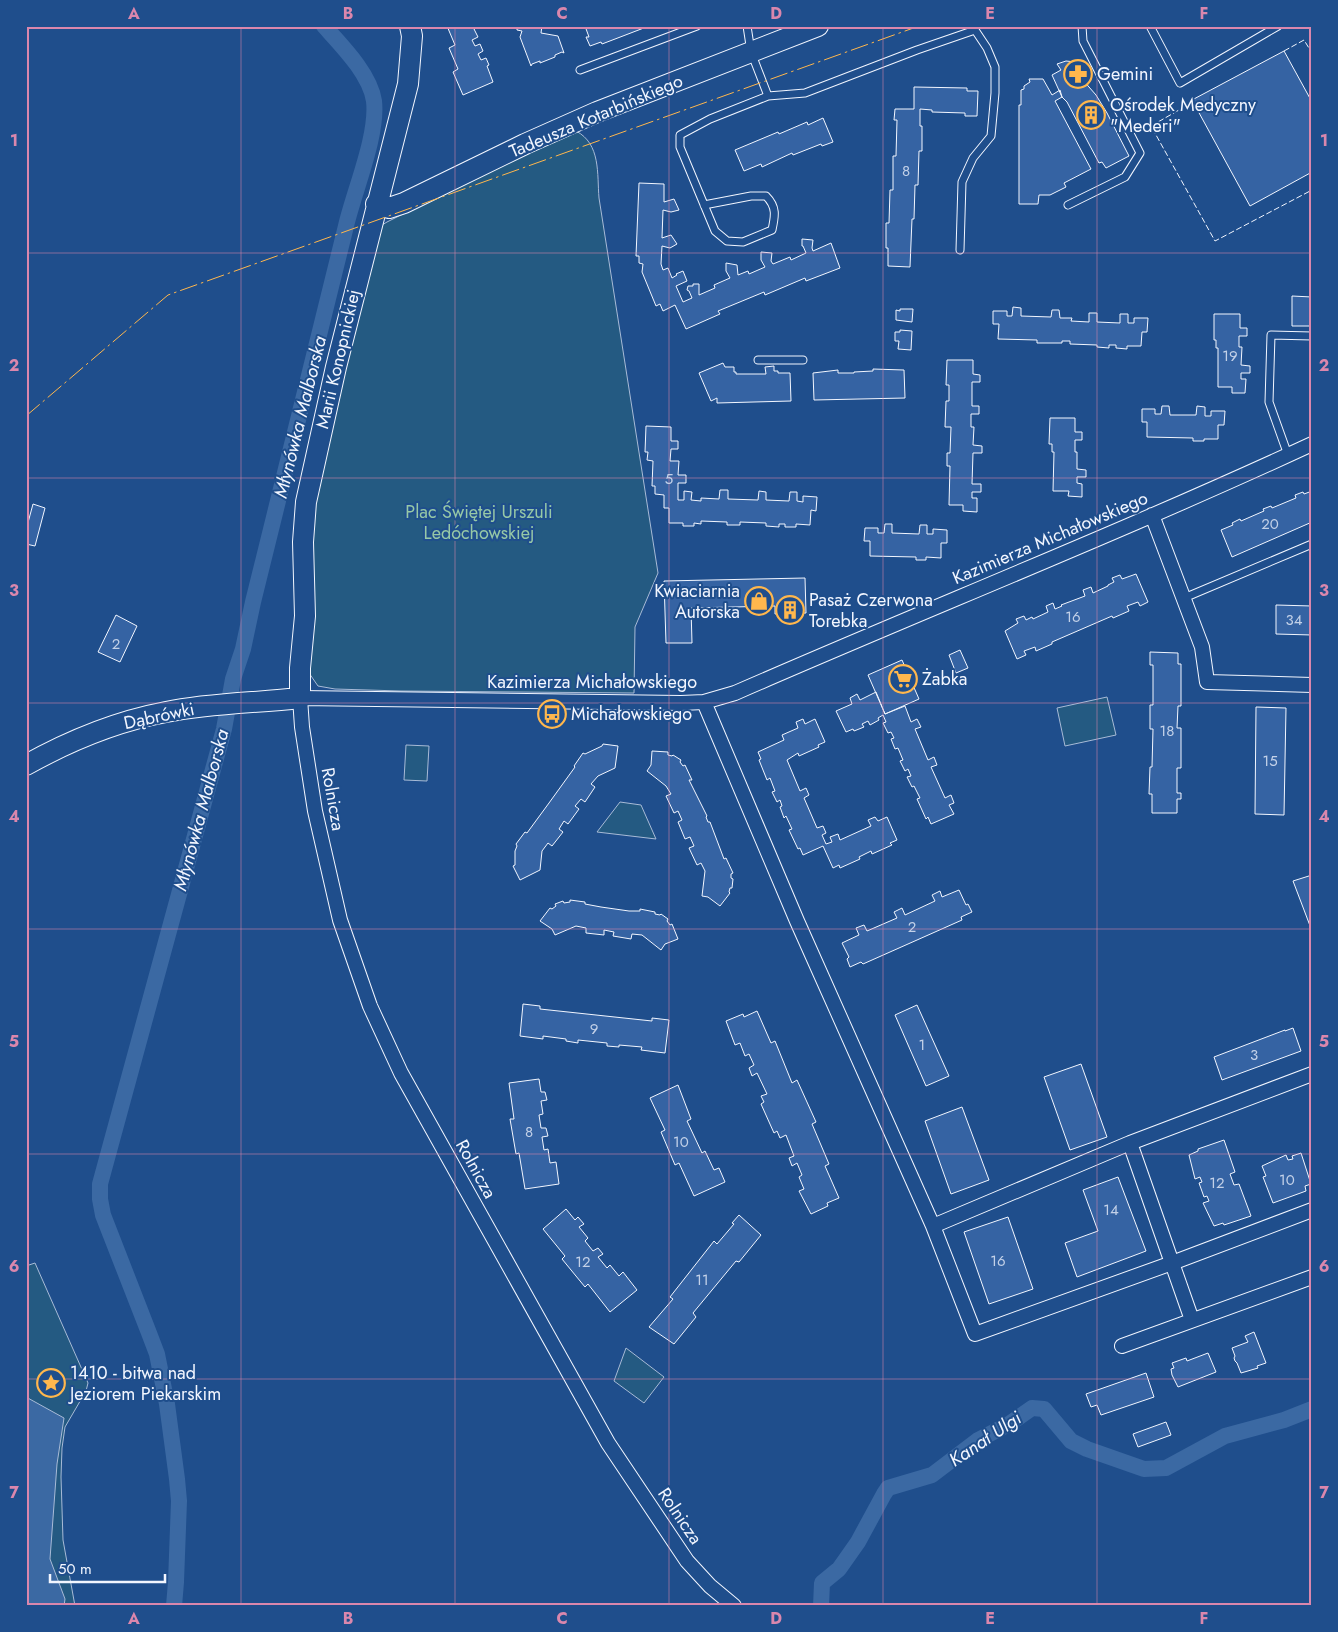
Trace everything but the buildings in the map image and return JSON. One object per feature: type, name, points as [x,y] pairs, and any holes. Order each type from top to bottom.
[{"type":"street","name":"Marii Konopnickiej","points":[[300,698],[304,616],[303,542],[306,502],[336,367],[408,84],[412,36],[410,26]]},
{"type":"street","name":"Tadeusza Kotarbińskiego","points":[[376,204],[389,208],[404,203],[525,144],[588,116],[818,26]]},
{"type":"street","name":"Kazimierza Michałowskiego","points":[[300,698],[639,703],[704,702],[735,693],[1152,515],[1312,444]]},
{"type":"street","points":[[1152,515],[1202,648],[1207,682],[1312,685]]},
{"type":"street","name":"Dąbrówki","points":[[26,765],[70,744],[118,725],[166,712],[300,698]]},
{"type":"street","name":"Rolnicza","points":[[300,698],[302,727],[314,811],[340,920],[370,1006],[400,1072],[608,1443],[688,1561],[710,1586],[734,1606]]},
{"type":"street","points":[[704,702],[797,921],[933,1226],[975,1334],[1312,1210]]},
{"type":"street","points":[[933,1226],[1130,1143],[1312,1074]]},
{"type":"street","points":[[1130,1143],[1192,1320]]},
{"type":"street","points":[[1122,1346],[1312,1277]]},
{"type":"lane","points":[[580,70],[697,26]]},
{"type":"lane","points":[[747,26],[751,52],[768,96]]},
{"type":"lane","points":[[1068,205],[1125,178],[1140,153],[1083,41],[1082,26]]},
{"type":"lane","points":[[1150,26],[1180,83],[1278,26]]},
{"type":"lane","points":[[704,205],[750,196],[766,196],[772,202],[776,213],[772,230],[743,242],[727,241],[715,231],[704,205],[680,147],[680,135],[710,119],[768,96],[805,94],[974,30],[987,48],[995,67],[995,93],[991,136],[973,158],[962,182],[960,250]]},
{"type":"lane","points":[[1288,455],[1269,402],[1270,335],[1312,336]]},
{"type":"lane","points":[[758,360],[803,360]]},
{"type":"lane","points":[[1184,598],[1312,544]]},
{"type":"green space","name":"Plac Świętej Urszuli Ledóchowskiej","points":[[576,131],[590,144],[596,160],[599,198],[658,573],[635,627],[634,693],[401,691],[335,689],[318,686],[309,673],[311,529],[316,482],[382,225],[522,154]]},
{"type":"green space","points":[[1107,697],[1116,735],[1065,746],[1057,708]]},
{"type":"green space","points":[[406,745],[429,746],[427,781],[404,780]]},
{"type":"green space","points":[[620,802],[641,805],[656,839],[597,832]]},
{"type":"green space","points":[[35,1263],[88,1383],[86,1391],[65,1427],[62,1448],[63,1540],[75,1606],[26,1606],[26,1266]]},
{"type":"green space","points":[[626,1348],[664,1377],[644,1403],[614,1381]]},
{"type":"shaded area","points":[[26,1397],[64,1418],[57,1464],[50,1559],[65,1599],[64,1606],[26,1606]]},
{"type":"waterway","name":"Młynówka Malborska","points":[[174,1606],[179,1501],[167,1404],[157,1354],[103,1215],[100,1184],[224,729],[233,679],[243,649],[346,226],[369,147],[374,115],[374,101],[371,91],[354,61],[324,26]]},
{"type":"waterway","name":"Kanał Ulgi","points":[[821,1606],[822,1583],[839,1569],[858,1542],[888,1488],[932,1475],[978,1440],[1009,1424],[1032,1408],[1044,1409],[1071,1441],[1087,1449],[1144,1469],[1166,1468],[1225,1436],[1284,1420],[1312,1409]]},
{"type":"fence","points":[[1284,51],[1304,40],[1312,53]]},
{"type":"fence","points":[[1193,102],[1151,126],[1215,241],[1312,190]]},
{"type":"power","points":[[26,416],[168,295],[919,26]]},
{"type":"place","name":"Gemini","points":[[1078,74]]},
{"type":"place","name":"Ośrodek Medyczny \"Mederi\"","points":[[1091,115]]},
{"type":"place","name":"Kwiaciarnia Autorska","points":[[759,601]]},
{"type":"place","name":"Pasaż Czerwona Torebka","points":[[790,610]]},
{"type":"place","name":"Żabka","points":[[903,679]]},
{"type":"place","name":"Michałowskiego","points":[[552,714]]},
{"type":"place","name":"1410 - bitwa nad Jeziorem Piekarskim","points":[[51,1383]]}]
